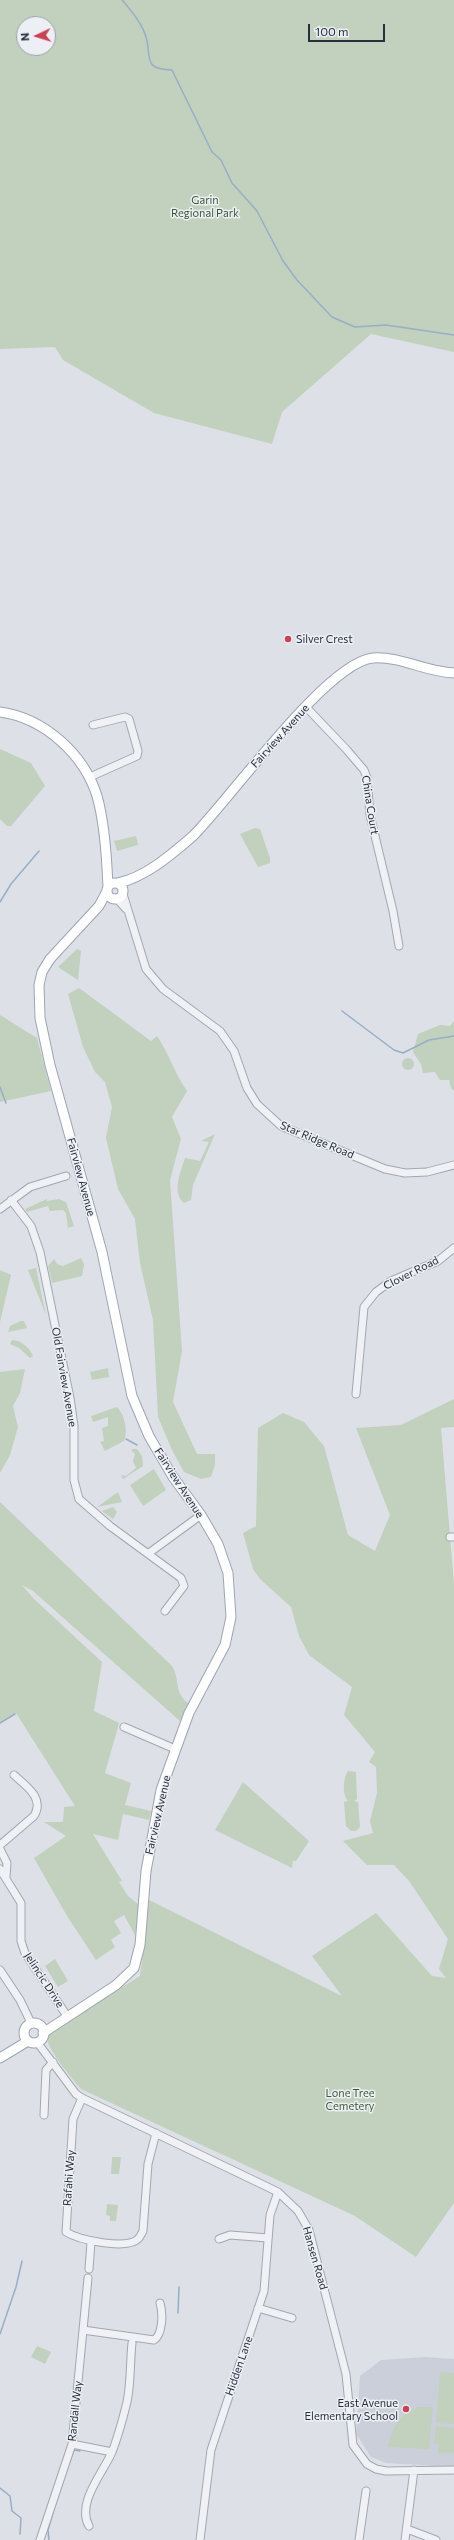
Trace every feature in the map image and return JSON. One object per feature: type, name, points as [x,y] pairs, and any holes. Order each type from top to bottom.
[{"type":"main road","name":"Fairview Avenue","points":[[3,2056],[36,2037],[116,1985],[134,1968],[140,1945],[146,1871],[155,1817],[189,1713],[225,1645],[231,1617],[228,1573],[218,1544],[201,1516],[173,1477],[153,1442],[132,1396],[102,1252],[50,1065],[40,1018],[38,998],[42,972],[50,959],[99,906],[116,891],[176,850],[198,831],[306,707],[343,671],[366,660],[385,658],[426,670],[454,673]]},
{"type":"main road","points":[[0,712],[24,718],[44,728],[77,757],[90,777],[99,807],[106,864],[116,891]]},
{"type":"main road","points":[[29,2024],[36,2037],[24,2031],[29,2024]]},
{"type":"street","name":"China Court","points":[[306,707],[364,770],[367,778],[370,815],[393,911],[398,946]]},
{"type":"street","points":[[90,777],[137,756],[138,751],[129,719],[121,716],[93,725]]},
{"type":"street","name":"Star Ridge Road","points":[[116,891],[127,910],[146,969],[163,989],[220,1031],[234,1051],[248,1088],[270,1118],[281,1126],[385,1169],[405,1173],[427,1172],[454,1165]]},
{"type":"street","points":[[0,1209],[30,1187],[66,1176]]},
{"type":"street","name":"Old Fairview Avenue","points":[[11,1200],[31,1226],[40,1252],[70,1398],[74,1426],[74,1480],[79,1499],[110,1526],[181,1578],[184,1586],[165,1611]]},
{"type":"street","name":"Clover Road","points":[[356,1394],[364,1307],[376,1292],[391,1281],[438,1261],[454,1248]]},
{"type":"street","points":[[150,1554],[201,1516]]},
{"type":"street","points":[[124,1727],[176,1749]]},
{"type":"street","points":[[0,1845],[34,1816],[38,1810],[38,1803],[35,1796],[14,1774]]},
{"type":"street","name":"Jelincic Drive","points":[[0,1849],[6,1877]]},
{"type":"street","name":"Jelincic Drive","points":[[0,1869],[21,1903],[21,1941],[25,1953],[67,2016]]},
{"type":"street","points":[[0,1970],[26,2012],[29,2024]]},
{"type":"street","name":"Hansen Road","points":[[36,2037],[76,2094],[82,2098],[278,2192],[298,2211],[309,2230],[346,2374],[353,2445],[360,2457],[376,2469],[454,2470]]},
{"type":"street","points":[[44,2115],[46,2070],[53,2062]]},
{"type":"street","name":"Rafahi Way","points":[[82,2098],[73,2119],[66,2232],[75,2238],[91,2242]]},
{"type":"street","points":[[88,2269],[91,2242],[131,2243],[139,2238],[143,2231],[148,2164],[156,2133]]},
{"type":"street","name":"Hidden Lane","points":[[200,2540],[210,2450],[264,2291],[270,2215],[278,2192]]},
{"type":"street","points":[[219,2239],[230,2235],[268,2238]]},
{"type":"street","name":"Randall Way","points":[[40,2540],[72,2444],[88,2278]]},
{"type":"street","points":[[83,2330],[154,2340],[159,2337],[160,2331],[160,2303]]},
{"type":"street","points":[[258,2308],[292,2318]]},
{"type":"street","points":[[89,2526],[85,2519],[87,2506],[112,2452],[127,2401],[132,2343]]},
{"type":"street","points":[[72,2444],[112,2452]]},
{"type":"street","points":[[405,2540],[414,2470]]},
{"type":"street","points":[[359,2540],[366,2491]]},
{"type":"street","points":[[407,2529],[436,2540]]},
{"type":"shaded area","name":"East Avenue Elementary School","points":[[425,2357],[454,2359],[454,2467],[386,2463],[371,2457],[356,2434],[360,2376],[381,2360]]},
{"type":"green space","name":"Garin Regional Park","points":[[0,0],[454,0],[454,352],[371,334],[282,412],[272,444],[154,413],[63,360],[55,347],[0,349]]},
{"type":"green space","points":[[0,749],[31,763],[45,786],[11,826],[7,826],[0,819]]},
{"type":"green space","points":[[255,828],[260,829],[270,858],[270,863],[258,867],[240,834]]},
{"type":"green space","points":[[136,836],[138,845],[117,851],[114,841]]},
{"type":"green space","points":[[77,949],[81,951],[78,980],[58,967]]},
{"type":"green space","points":[[79,988],[151,1041],[157,1036],[187,1091],[172,1117],[181,1139],[170,1180],[182,1351],[173,1402],[197,1454],[215,1454],[215,1465],[211,1477],[201,1479],[184,1472],[172,1450],[158,1417],[153,1320],[140,1263],[135,1219],[118,1189],[106,1138],[112,1107],[105,1082],[95,1072],[83,1047],[68,994]]},
{"type":"green space","points":[[0,1015],[37,1038],[51,1091],[0,1102]]},
{"type":"green space","points":[[454,1021],[454,1091],[451,1088],[449,1080],[440,1080],[435,1072],[423,1073],[421,1064],[413,1052],[418,1034],[440,1025],[450,1026]]},
{"type":"green space","points":[[406,1058],[410,1058],[414,1064],[410,1070],[406,1070],[402,1066],[402,1062]]},
{"type":"green space","points":[[215,1134],[193,1185],[191,1200],[184,1203],[178,1193],[178,1181],[185,1158],[200,1161],[209,1142],[201,1141]]},
{"type":"green space","points":[[47,1199],[47,1201],[59,1199],[66,1202],[74,1226],[68,1228],[66,1213],[63,1210],[50,1211],[48,1206],[27,1212],[25,1209]]},
{"type":"green space","points":[[81,1258],[84,1264],[82,1276],[52,1283],[48,1266],[54,1259],[57,1264],[63,1266]]},
{"type":"green space","points":[[36,1268],[46,1315],[28,1270]]},
{"type":"green space","points":[[0,1270],[11,1275],[0,1322]]},
{"type":"green space","points":[[24,1321],[27,1328],[8,1332],[10,1326]]},
{"type":"green space","points":[[12,1340],[16,1340],[25,1345],[33,1356],[30,1358],[19,1348],[10,1344]]},
{"type":"green space","points":[[108,1368],[109,1377],[92,1380],[90,1372]]},
{"type":"green space","points":[[25,1369],[20,1393],[13,1406],[18,1427],[10,1455],[0,1473],[0,1372]]},
{"type":"green space","name":"Lone Tree Cemetery","points":[[454,1399],[454,1427],[441,1428],[454,1585],[454,2203],[416,2257],[355,2216],[81,2089],[54,2054],[47,2039],[47,2034],[140,1976],[149,1900],[342,1996],[312,1956],[376,1913],[432,1976],[446,1978],[439,1969],[448,1939],[409,1881],[394,1865],[367,1865],[343,1841],[373,1833],[370,1821],[377,1793],[376,1767],[369,1762],[375,1752],[344,1715],[352,1687],[309,1655],[299,1636],[291,1607],[260,1579],[253,1569],[243,1533],[256,1526],[258,1428],[283,1413],[304,1422],[324,1446],[348,1535],[375,1551],[390,1515],[356,1428],[401,1425]]},
{"type":"green space","points":[[117,1407],[122,1414],[126,1428],[124,1441],[105,1451],[100,1442],[104,1441],[102,1428],[108,1426],[108,1417],[93,1422],[91,1416]]},
{"type":"green space","points":[[137,1449],[142,1456],[143,1466],[123,1479],[121,1475],[126,1476],[136,1468],[133,1461],[135,1454],[131,1450]]},
{"type":"green space","points":[[154,1469],[166,1490],[143,1506],[130,1485]]},
{"type":"green space","points":[[118,1492],[122,1502],[97,1507]]},
{"type":"green space","points":[[0,1502],[172,1666],[181,1695],[188,1703],[180,1721],[33,1591],[22,1585],[34,1599],[102,1662],[94,1711],[119,1723],[105,1773],[131,1783],[125,1805],[151,1811],[149,1820],[123,1814],[118,1840],[93,1834],[122,1881],[119,1882],[128,1896],[139,1905],[135,1935],[124,1915],[114,1921],[121,1933],[111,1940],[115,1947],[96,1960],[67,1916],[34,1858],[66,1836],[44,1822],[63,1822],[64,1807],[75,1806],[16,1713],[0,1723]]},
{"type":"green space","points":[[113,1507],[117,1512],[113,1519],[102,1511]]},
{"type":"green space","points":[[348,1771],[356,1772],[357,1799],[354,1801],[358,1802],[360,1827],[356,1831],[351,1831],[346,1826],[344,1802],[348,1801],[345,1795],[344,1786]]},
{"type":"green space","points":[[243,1782],[309,1841],[296,1861],[293,1861],[292,1868],[215,1830]]},
{"type":"green space","points":[[55,1959],[68,1981],[58,1987],[45,1966]]},
{"type":"green space","points":[[112,2157],[121,2157],[119,2174],[111,2174]]},
{"type":"green space","points":[[107,2204],[118,2205],[116,2221],[110,2221],[110,2216],[106,2215]]},
{"type":"green space","points":[[37,2346],[51,2352],[45,2364],[31,2357]]},
{"type":"green space","points":[[440,2372],[454,2373],[454,2424],[436,2423]]},
{"type":"green space","points":[[418,2407],[433,2407],[429,2449],[388,2447],[397,2423],[411,2410]]},
{"type":"green space","points":[[436,2426],[454,2428],[454,2453],[438,2453],[438,2444],[434,2443]]},
{"type":"waterway","points":[[122,0],[142,27],[148,44],[149,56],[152,65],[163,69],[172,70],[212,152],[221,160],[232,183],[257,211],[283,261],[297,280],[332,317],[355,327],[386,325],[454,335]]},
{"type":"waterway","points":[[0,902],[11,884],[39,851]]},
{"type":"waterway","points":[[342,1011],[394,1050],[403,1053],[429,1040],[454,1036]]},
{"type":"waterway","points":[[0,1087],[6,1103]]},
{"type":"waterway","points":[[126,1439],[137,1445]]},
{"type":"waterway","points":[[0,1723],[15,1714]]},
{"type":"waterway","points":[[0,2334],[16,2287],[22,2261]]},
{"type":"waterway","points":[[178,2313],[179,2287]]},
{"type":"waterway","points":[[69,2464],[74,2450],[80,2451]]},
{"type":"waterway","points":[[0,2488],[10,2496],[12,2511],[21,2518],[20,2534]]},
{"type":"waterway","points":[[49,2540],[48,2530],[58,2496]]},
{"type":"place","name":"Silver Crest","points":[[288,639]]},
{"type":"place","name":"East Avenue Elementary School","points":[[406,2409]]}]
